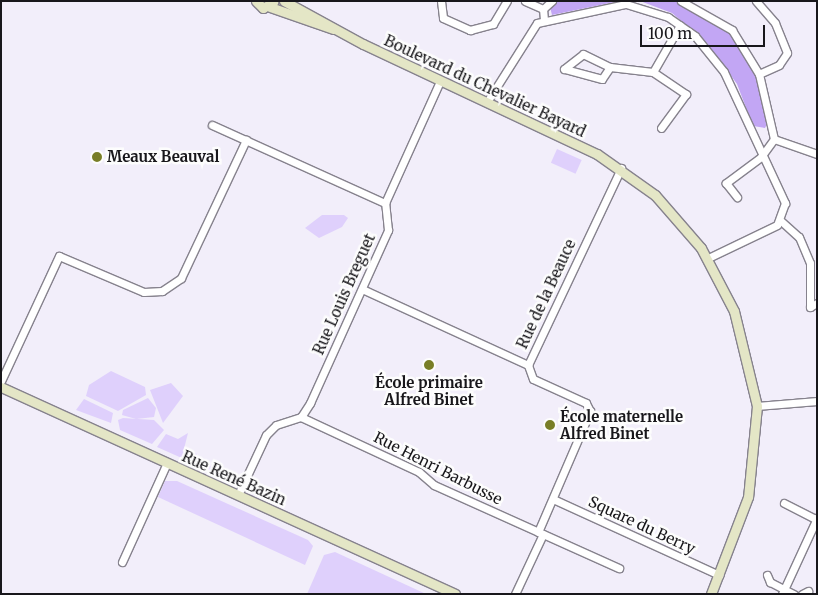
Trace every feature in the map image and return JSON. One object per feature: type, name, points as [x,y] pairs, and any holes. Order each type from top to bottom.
[{"type":"street","name":"Boulevard du Chevalier Bayard","points":[[284,1],[336,30],[621,168],[666,206],[708,258],[742,334],[756,406],[748,497],[711,594]]},
{"type":"street","points":[[441,1],[443,18],[470,30],[492,24],[507,1]]},
{"type":"street","points":[[525,1],[543,9]]},
{"type":"street","points":[[543,9],[552,1]]},
{"type":"street","points":[[681,1],[732,30],[759,74],[774,139],[761,157],[726,183],[738,197]]},
{"type":"street","points":[[756,1],[775,23],[787,53],[779,65],[759,74]]},
{"type":"street","name":"Boulevard du Chevalier Bayard","points":[[257,2],[271,4],[336,30]]},
{"type":"street","points":[[487,102],[530,29],[544,20],[626,3],[659,12],[680,25],[724,72],[761,157],[784,198],[781,221]]},
{"type":"street","points":[[543,9],[544,20]]},
{"type":"street","points":[[653,72],[680,25]]},
{"type":"street","points":[[610,67],[602,79],[564,69],[583,54],[610,67],[653,72],[686,94],[661,128]]},
{"type":"street","points":[[212,125],[385,203],[440,81]]},
{"type":"street","points":[[774,139],[817,154]]},
{"type":"street","points":[[1,381],[59,256],[144,292],[162,291],[181,278],[246,140]]},
{"type":"street","name":"Rue de la Beauce","points":[[553,499],[590,416],[586,403],[533,380],[528,365],[621,168]]},
{"type":"street","name":"Rue Louis Breguet","points":[[301,417],[388,230],[385,203]]},
{"type":"street","points":[[708,258],[781,221]]},
{"type":"street","points":[[781,221],[799,237],[813,266],[810,306],[817,303]]},
{"type":"street","points":[[362,289],[528,365]]},
{"type":"street","name":"Rue René Bazin","points":[[1,387],[455,594]]},
{"type":"street","points":[[756,406],[817,401]]},
{"type":"street","points":[[238,495],[271,429],[301,417]]},
{"type":"street","name":"Rue Henri Barbusse","points":[[301,417],[541,533],[618,568]]},
{"type":"street","points":[[122,562],[167,463]]},
{"type":"street","points":[[515,594],[553,499]]},
{"type":"street","name":"Square du Berry","points":[[553,499],[719,575]]},
{"type":"street","points":[[783,592],[816,519],[784,503]]},
{"type":"street","points":[[767,575],[770,582],[783,592],[794,594]]},
{"type":"shaded area","points":[[555,1],[620,1],[552,15],[550,7]]},
{"type":"shaded area","points":[[640,1],[678,1],[735,37],[753,67],[768,122],[765,128],[753,126],[737,84],[707,43],[672,13]]},
{"type":"shaded area","points":[[557,149],[582,160],[576,174],[551,163]]},
{"type":"shaded area","points":[[322,215],[344,215],[348,218],[342,227],[319,238],[305,228]]},
{"type":"shaded area","points":[[111,371],[145,387],[146,395],[118,411],[86,396],[89,385]]},
{"type":"shaded area","points":[[171,383],[183,396],[163,423],[150,390]]},
{"type":"shaded area","points":[[148,398],[156,408],[154,417],[136,419],[122,415],[123,410]]},
{"type":"shaded area","points":[[84,399],[113,413],[111,423],[76,410]]},
{"type":"shaded area","points":[[123,418],[154,420],[164,430],[152,444],[120,430],[118,420]]},
{"type":"shaded area","points":[[188,433],[184,449],[197,454],[195,460],[213,467],[211,471],[157,447],[166,434],[178,439]]},
{"type":"shaded area","points":[[165,481],[177,481],[308,540],[313,546],[305,565],[158,497]]},
{"type":"shaded area","points":[[335,552],[426,594],[307,594],[324,555]]},
{"type":"place","name":"Meaux Beauval","points":[[97,157]]},
{"type":"place","name":"École primaire Alfred Binet","points":[[429,365]]},
{"type":"place","name":"École maternelle Alfred Binet","points":[[550,425]]}]
